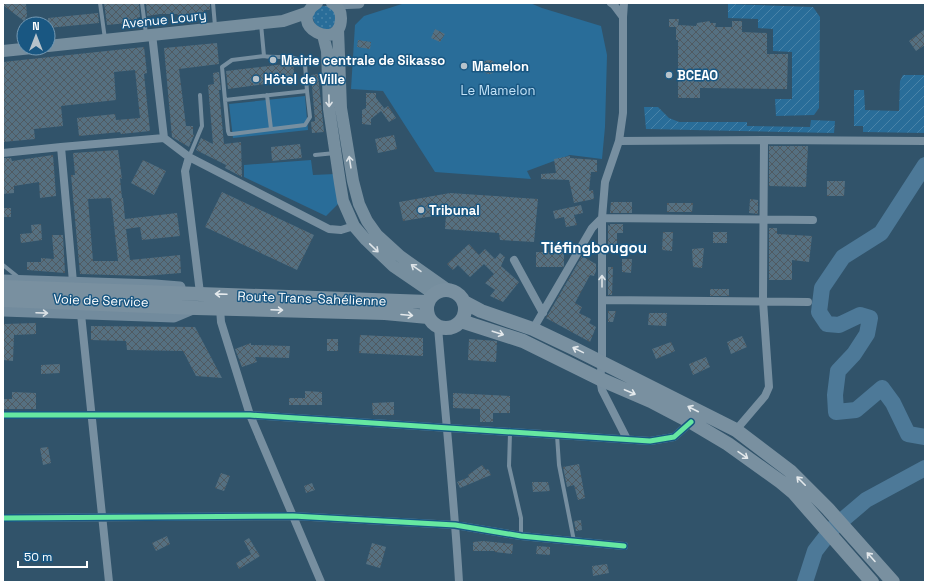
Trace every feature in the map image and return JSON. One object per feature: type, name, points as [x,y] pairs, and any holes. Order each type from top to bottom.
[{"type":"highway","name":"Route Trans-Sahélienne","points":[[3,287],[431,298],[438,292],[448,290]]},
{"type":"highway","points":[[448,290],[458,294],[464,302],[481,311],[533,329],[736,430],[790,471],[828,509],[893,582]]},
{"type":"highway","points":[[431,298],[426,307],[428,317],[434,325],[448,329],[461,321],[465,312],[464,302]]},
{"type":"highway","name":"Route Trans-Sahélienne","points":[[3,300],[385,314],[428,317]]},
{"type":"highway","points":[[461,321],[522,341],[600,379],[651,401],[728,444],[793,492],[872,582]]},
{"type":"main road","points":[[333,4],[359,3]]},
{"type":"main road","points":[[341,15],[359,3]]},
{"type":"main road","points":[[333,4],[340,11],[341,15],[338,29],[341,108],[353,181],[359,204],[367,221],[377,235],[400,256],[448,290]]},
{"type":"main road","points":[[283,21],[313,7]]},
{"type":"main road","points":[[309,26],[308,21],[313,7]]},
{"type":"main road","name":"Avenue Loury","points":[[56,45],[283,21]]},
{"type":"main road","points":[[283,21],[309,26],[316,33],[323,35],[331,34],[338,29]]},
{"type":"main road","points":[[323,35],[327,51],[329,109],[343,201],[354,226],[366,240],[393,266],[431,298]]},
{"type":"main road","points":[[3,51],[16,50]]},
{"type":"main road","name":"Voie de Service","points":[[3,280],[184,287],[198,293]]},
{"type":"main road","name":"Voie de Service","points":[[3,311],[174,317],[196,308]]},
{"type":"street","points":[[611,3],[623,17]]},
{"type":"street","points":[[624,3],[623,113],[619,142],[605,182],[602,218],[602,362],[600,379],[602,390],[627,439]]},
{"type":"street","points":[[149,35],[164,138]]},
{"type":"street","points":[[3,153],[164,138],[190,157],[329,229],[341,230],[354,226]]},
{"type":"street","points":[[619,142],[764,140],[925,141]]},
{"type":"street","points":[[736,430],[765,396],[769,387],[762,301],[764,140]]},
{"type":"street","points":[[61,147],[73,282]]},
{"type":"street","points":[[190,157],[185,171],[198,293]]},
{"type":"street","points":[[533,329],[544,313],[592,228],[602,218],[813,220]]},
{"type":"street","points":[[514,260],[544,313]]},
{"type":"street","points":[[602,300],[808,302]]},
{"type":"street","points":[[220,308],[221,322],[250,416],[321,582]]},
{"type":"street","points":[[81,314],[109,582]]},
{"type":"street","points":[[438,327],[459,582]]},
{"type":"street","points":[[3,415],[250,416],[650,441],[674,437],[691,422]]},
{"type":"street","points":[[3,518],[293,516],[455,525],[521,536],[624,546]]},
{"type":"lane","points":[[100,3],[105,40]]},
{"type":"lane","points":[[142,3],[149,35]]},
{"type":"lane","points":[[213,3],[216,28]]},
{"type":"lane","points":[[261,24],[264,56]]},
{"type":"lane","points":[[264,56],[292,57],[304,64],[307,91],[310,118],[305,125],[229,134],[222,67],[232,60],[264,56]]},
{"type":"lane","points":[[225,100],[307,91]]},
{"type":"lane","points":[[190,157],[202,126],[200,95]]},
{"type":"lane","points":[[267,96],[271,129]]},
{"type":"lane","points":[[316,155],[335,154]]},
{"type":"lane","points":[[3,265],[22,280]]},
{"type":"lane","points":[[510,433],[509,466],[521,518],[521,536]]},
{"type":"lane","points":[[557,435],[559,465],[574,541]]},
{"type":"green space","name":"Le Mamelon","points":[[405,3],[530,3],[601,26],[607,55],[605,127],[602,159],[570,155],[527,171],[531,179],[435,172],[383,91],[351,89],[355,25],[364,16]]},
{"type":"green space","points":[[728,4],[813,7],[820,17],[819,108],[814,115],[776,116],[775,99],[792,99],[792,52],[773,51],[773,29],[758,28],[758,19],[728,18]]},
{"type":"green space","points":[[320,6],[328,6],[337,14],[334,26],[328,30],[316,27],[312,16]]},
{"type":"green space","points":[[903,75],[925,75],[925,133],[863,132],[863,126],[854,126],[854,90],[864,90],[865,110],[899,111],[900,81]]},
{"type":"green space","points":[[305,96],[308,130],[233,138],[229,104]]},
{"type":"green space","points":[[644,107],[658,107],[669,118],[679,122],[747,122],[747,126],[810,127],[811,120],[835,121],[834,133],[646,129]]},
{"type":"green space","points":[[311,160],[313,175],[335,174],[339,203],[326,216],[244,177],[244,165]]},
{"type":"building","points":[[3,3],[26,3],[27,16],[17,16],[3,5]]},
{"type":"building","points":[[104,3],[139,3],[140,17],[137,18],[138,22],[107,25]]},
{"type":"building","points":[[146,3],[210,3],[210,10],[177,15],[160,14],[147,16]]},
{"type":"building","points":[[98,13],[99,23],[56,27],[56,17]]},
{"type":"building","points":[[669,19],[679,19],[678,25],[696,26],[697,23],[710,21],[710,23],[716,23],[715,27],[732,27],[732,21],[742,21],[742,32],[767,33],[767,54],[788,54],[787,89],[700,88],[700,98],[678,98],[678,40],[676,40],[676,27],[669,27]]},
{"type":"building","points":[[435,29],[445,34],[440,42],[431,38]]},
{"type":"building","points":[[925,29],[925,45],[916,51],[909,41]]},
{"type":"building","points":[[358,40],[371,42],[370,49],[357,47]]},
{"type":"building","points":[[217,43],[219,64],[179,69],[186,126],[193,126],[194,135],[189,147],[172,137],[164,48]]},
{"type":"building","points":[[144,47],[147,73],[144,74],[150,131],[79,136],[77,118],[115,114],[116,120],[140,118],[135,70],[114,72],[116,100],[61,106],[63,126],[34,129],[35,139],[3,142],[3,62]]},
{"type":"building","points":[[489,60],[494,62],[496,67],[494,72],[489,74],[484,72],[482,67],[484,62]]},
{"type":"building","points":[[293,63],[295,80],[228,89],[226,71]]},
{"type":"building","points":[[219,72],[221,90],[219,90],[224,144],[241,142],[242,177],[225,168],[226,165],[196,150],[201,138],[213,144],[208,85],[214,84],[213,73]]},
{"type":"building","points":[[318,74],[324,132],[312,133],[311,122],[315,121],[311,75]]},
{"type":"building","points":[[366,93],[376,93],[376,98],[384,108],[382,110],[388,106],[396,118],[389,122],[381,111],[371,119],[371,125],[362,124],[362,110],[366,108]]},
{"type":"building","points":[[394,135],[397,149],[378,153],[375,139]]},
{"type":"building","points":[[300,144],[302,158],[272,161],[271,147]]},
{"type":"building","points":[[769,146],[808,146],[806,187],[769,186]]},
{"type":"building","points":[[118,150],[125,219],[177,213],[180,236],[142,240],[140,227],[126,229],[130,260],[180,255],[181,273],[144,276],[80,274],[71,175],[75,175],[73,153]],"holes":[[[111,198],[118,261],[93,261],[88,199]]]},
{"type":"building","points":[[53,155],[56,196],[40,198],[39,182],[14,186],[14,193],[3,194],[3,158],[11,158],[12,161]]},
{"type":"building","points":[[570,156],[570,158],[597,160],[597,172],[591,172],[589,191],[593,190],[594,199],[574,203],[569,180],[541,179],[541,174],[556,173],[554,159]]},
{"type":"building","points":[[143,160],[166,171],[154,195],[131,183]]},
{"type":"building","points":[[827,181],[845,181],[844,196],[827,196]]},
{"type":"building","points":[[222,192],[314,235],[297,270],[205,227]]},
{"type":"building","points":[[450,193],[538,199],[534,242],[500,240],[499,233],[445,229],[446,214],[403,221],[399,202]]},
{"type":"building","points":[[750,199],[758,200],[758,214],[749,213]]},
{"type":"building","points":[[611,202],[632,202],[632,213],[610,213]]},
{"type":"building","points":[[667,203],[693,203],[692,212],[667,212]]},
{"type":"building","points":[[581,205],[583,213],[574,215],[577,225],[566,227],[564,217],[555,219],[553,211]]},
{"type":"building","points":[[3,208],[11,208],[11,217],[3,217]]},
{"type":"building","points":[[41,224],[42,240],[21,243],[20,234],[32,233],[31,225]]},
{"type":"building","points":[[610,224],[623,224],[623,233],[617,233],[617,245],[608,245],[608,225],[610,226]]},
{"type":"building","points":[[769,228],[777,228],[777,234],[812,236],[809,262],[792,260],[792,280],[769,280]]},
{"type":"building","points":[[663,232],[673,232],[672,251],[662,250]]},
{"type":"building","points":[[713,232],[727,232],[727,243],[713,243]]},
{"type":"building","points":[[52,235],[63,235],[65,273],[27,270],[27,262],[41,262],[41,258],[54,259]]},
{"type":"building","points":[[469,244],[479,255],[485,249],[495,259],[500,253],[505,257],[501,266],[519,282],[503,302],[490,296],[495,290],[485,283],[494,274],[484,264],[470,277],[458,265],[453,270],[447,264]]},
{"type":"building","points":[[704,248],[702,268],[693,267],[692,249]]},
{"type":"building","points":[[536,252],[564,252],[564,266],[536,267]]},
{"type":"building","points":[[582,256],[596,264],[594,276],[590,275],[575,303],[582,307],[579,313],[591,319],[589,323],[596,327],[590,342],[546,318]]},
{"type":"building","points":[[622,259],[632,259],[631,273],[622,272]]},
{"type":"building","points":[[608,267],[613,267],[612,295],[608,295]]},
{"type":"building","points":[[710,289],[729,289],[729,296],[710,296]]},
{"type":"building","points":[[608,311],[616,311],[613,322],[608,322]]},
{"type":"building","points":[[649,313],[667,313],[666,326],[648,325]]},
{"type":"building","points":[[36,323],[36,334],[14,335],[13,361],[3,360],[4,324]]},
{"type":"building","points":[[91,326],[195,327],[222,378],[196,376],[183,351],[127,350],[126,341],[91,340]]},
{"type":"building","points":[[360,335],[423,338],[423,356],[359,353]]},
{"type":"building","points":[[742,336],[747,347],[731,354],[727,342]]},
{"type":"building","points":[[327,339],[338,339],[338,351],[327,351]]},
{"type":"building","points":[[469,339],[497,341],[496,362],[468,360]]},
{"type":"building","points":[[671,342],[675,351],[656,359],[652,349]]},
{"type":"building","points":[[251,343],[251,345],[290,346],[289,358],[255,357],[257,362],[242,367],[235,349]]},
{"type":"building","points":[[706,357],[710,367],[693,375],[689,364]]},
{"type":"building","points":[[60,364],[60,373],[41,374],[41,365]]},
{"type":"building","points":[[305,391],[322,392],[322,405],[289,405],[289,398],[305,398]]},
{"type":"building","points":[[12,392],[36,393],[36,409],[3,409],[3,399],[12,399]]},
{"type":"building","points":[[453,393],[510,396],[510,413],[493,413],[493,422],[480,422],[480,409],[453,408]]},
{"type":"building","points":[[394,402],[394,415],[373,415],[372,403]]},
{"type":"building","points":[[48,447],[51,463],[43,465],[40,448]]},
{"type":"building","points":[[579,464],[585,498],[578,500],[574,485],[567,487],[563,467]]},
{"type":"building","points":[[482,465],[486,470],[488,469],[491,475],[460,488],[457,482],[469,477],[468,475]]},
{"type":"building","points":[[221,473],[230,476],[224,491],[215,488]]},
{"type":"building","points":[[532,482],[548,482],[550,491],[533,492]]},
{"type":"building","points":[[312,483],[315,490],[306,493],[304,486]]},
{"type":"building","points":[[581,520],[582,530],[576,531],[574,521]]},
{"type":"building","points":[[167,536],[170,544],[156,551],[152,543]]},
{"type":"building","points":[[249,538],[260,556],[239,569],[236,563],[251,554],[244,541]]},
{"type":"building","points":[[483,541],[513,544],[512,554],[495,551],[473,551],[473,542]]},
{"type":"building","points":[[372,543],[386,547],[380,568],[366,564]]},
{"type":"building","points":[[537,546],[550,547],[550,555],[536,554]]},
{"type":"building","points":[[607,564],[609,573],[593,576],[592,566]]},
{"type":"waterway","points":[[925,165],[881,233],[843,257],[822,288],[819,312],[827,324],[839,325],[860,315],[870,318],[867,334],[854,354],[838,371],[835,395],[836,412],[856,410],[882,388],[893,403],[908,434],[925,437]]},
{"type":"waterway","points":[[805,582],[815,551],[832,529],[866,500],[925,468]]},
{"type":"cycle path","points":[[3,415],[250,415],[650,441],[674,437],[691,422]]},
{"type":"cycle path","points":[[3,518],[293,516],[455,525],[521,536],[624,546]]},
{"type":"place","name":"Mairie centrale de Sikasso","points":[[273,60]]},
{"type":"place","name":"Mamelon","points":[[464,66]]},
{"type":"place","name":"BCEAO","points":[[669,75]]},
{"type":"place","name":"Hôtel de Ville","points":[[256,79]]},
{"type":"place","name":"Tribunal","points":[[421,210]]},
{"type":"district","name":"Tiéfingbougou","points":[[594,248]]}]
